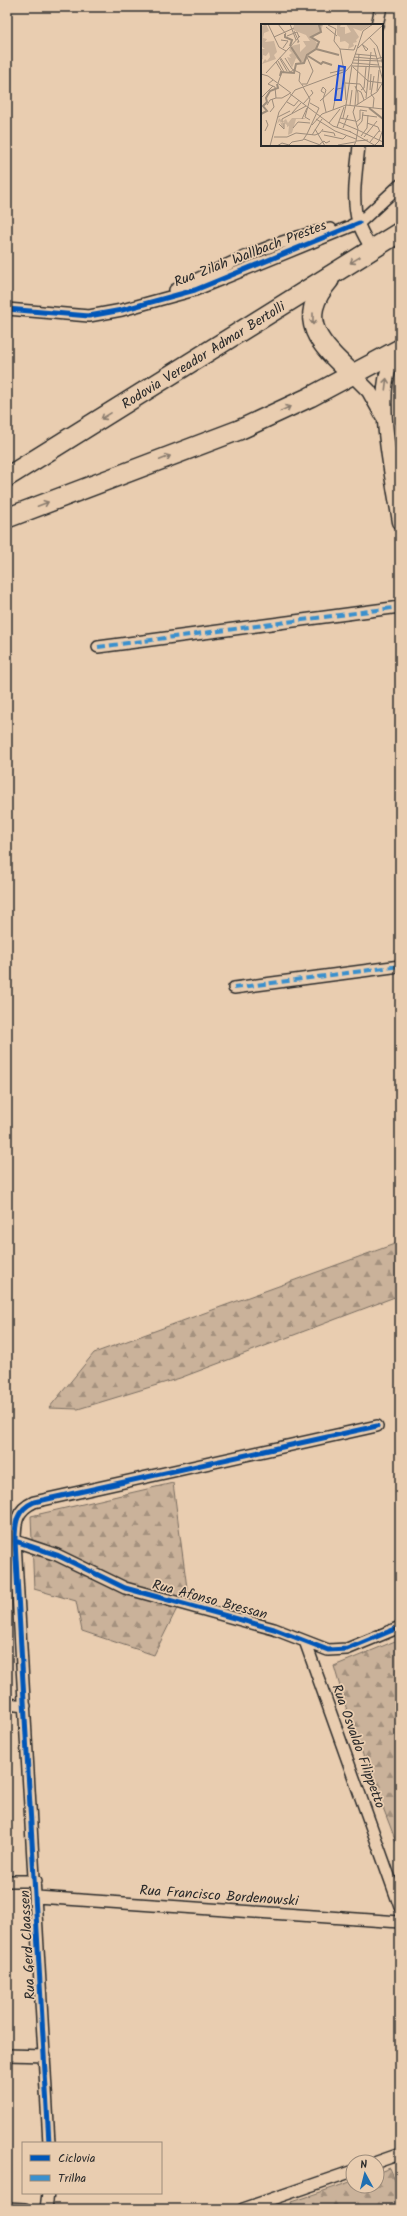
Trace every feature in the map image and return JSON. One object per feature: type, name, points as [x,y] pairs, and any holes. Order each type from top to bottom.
[{"type":"highway","name":"Rodovia Vereador Admar Bertolli","points":[[7,477],[400,232]]},
{"type":"highway","points":[[335,273],[320,290],[315,301],[312,316],[313,329],[331,355],[353,374]]},
{"type":"highway","points":[[7,518],[239,430],[400,350]]},
{"type":"street","points":[[377,24],[381,7]]},
{"type":"street","points":[[359,146],[355,197],[359,223],[372,250]]},
{"type":"street","points":[[359,223],[400,185]]},
{"type":"street","name":"Rua Zilah Wallbach Prestes","points":[[7,308],[89,316],[116,312],[206,286],[271,253],[359,223]]},
{"type":"street","points":[[400,350],[391,363],[387,375],[385,420],[400,522]]},
{"type":"street","points":[[353,374],[373,396],[385,420]]},
{"type":"street","points":[[98,647],[400,607]]},
{"type":"street","points":[[234,988],[400,966]]},
{"type":"street","name":"Rua Gerd Claassen","points":[[49,2142],[36,1881],[15,1541],[16,1520],[26,1505],[377,1426]]},
{"type":"street","name":"Rua Afonso Bressan","points":[[15,1541],[57,1555],[125,1588],[274,1629],[328,1650],[338,1651],[400,1627]]},
{"type":"street","name":"Rua Osvaldo Filippetto","points":[[305,1641],[400,1907]]},
{"type":"street","points":[[7,1704],[25,1706]]},
{"type":"street","points":[[7,1881],[36,1881]]},
{"type":"street","name":"Rua Francisco Bordenowski","points":[[36,1897],[400,1922]]},
{"type":"street","points":[[7,2055],[45,2056]]},
{"type":"street","points":[[385,2159],[400,2154]]},
{"type":"street","points":[[243,2209],[345,2174]]},
{"type":"street","points":[[46,2209],[48,2194]]},
{"type":"street","points":[[7,2208],[25,2209]]},
{"type":"green space","points":[[400,1242],[400,1295],[180,1378],[78,1409],[49,1408],[94,1353]]},
{"type":"green space","points":[[173,1483],[187,1588],[154,1655],[82,1631],[76,1601],[34,1589],[31,1516]]},
{"type":"green space","points":[[400,1639],[400,1852],[350,1721],[334,1666]]},
{"type":"green space","points":[[390,2168],[400,2191],[400,2209],[293,2209],[291,2202],[345,2184],[345,2194],[385,2194],[385,2170]]},
{"type":"marked path","points":[[98,647],[400,607]]},
{"type":"marked path","points":[[234,988],[400,966]]},
{"type":"cycle path","points":[[7,309],[89,316],[122,310],[195,290],[359,223]]},
{"type":"cycle path","points":[[49,2142],[15,1541],[15,1528],[20,1513],[28,1505],[34,1502],[377,1426]]},
{"type":"cycle path","points":[[15,1541],[57,1555],[125,1588],[274,1629],[328,1650],[347,1649],[400,1627]]}]
